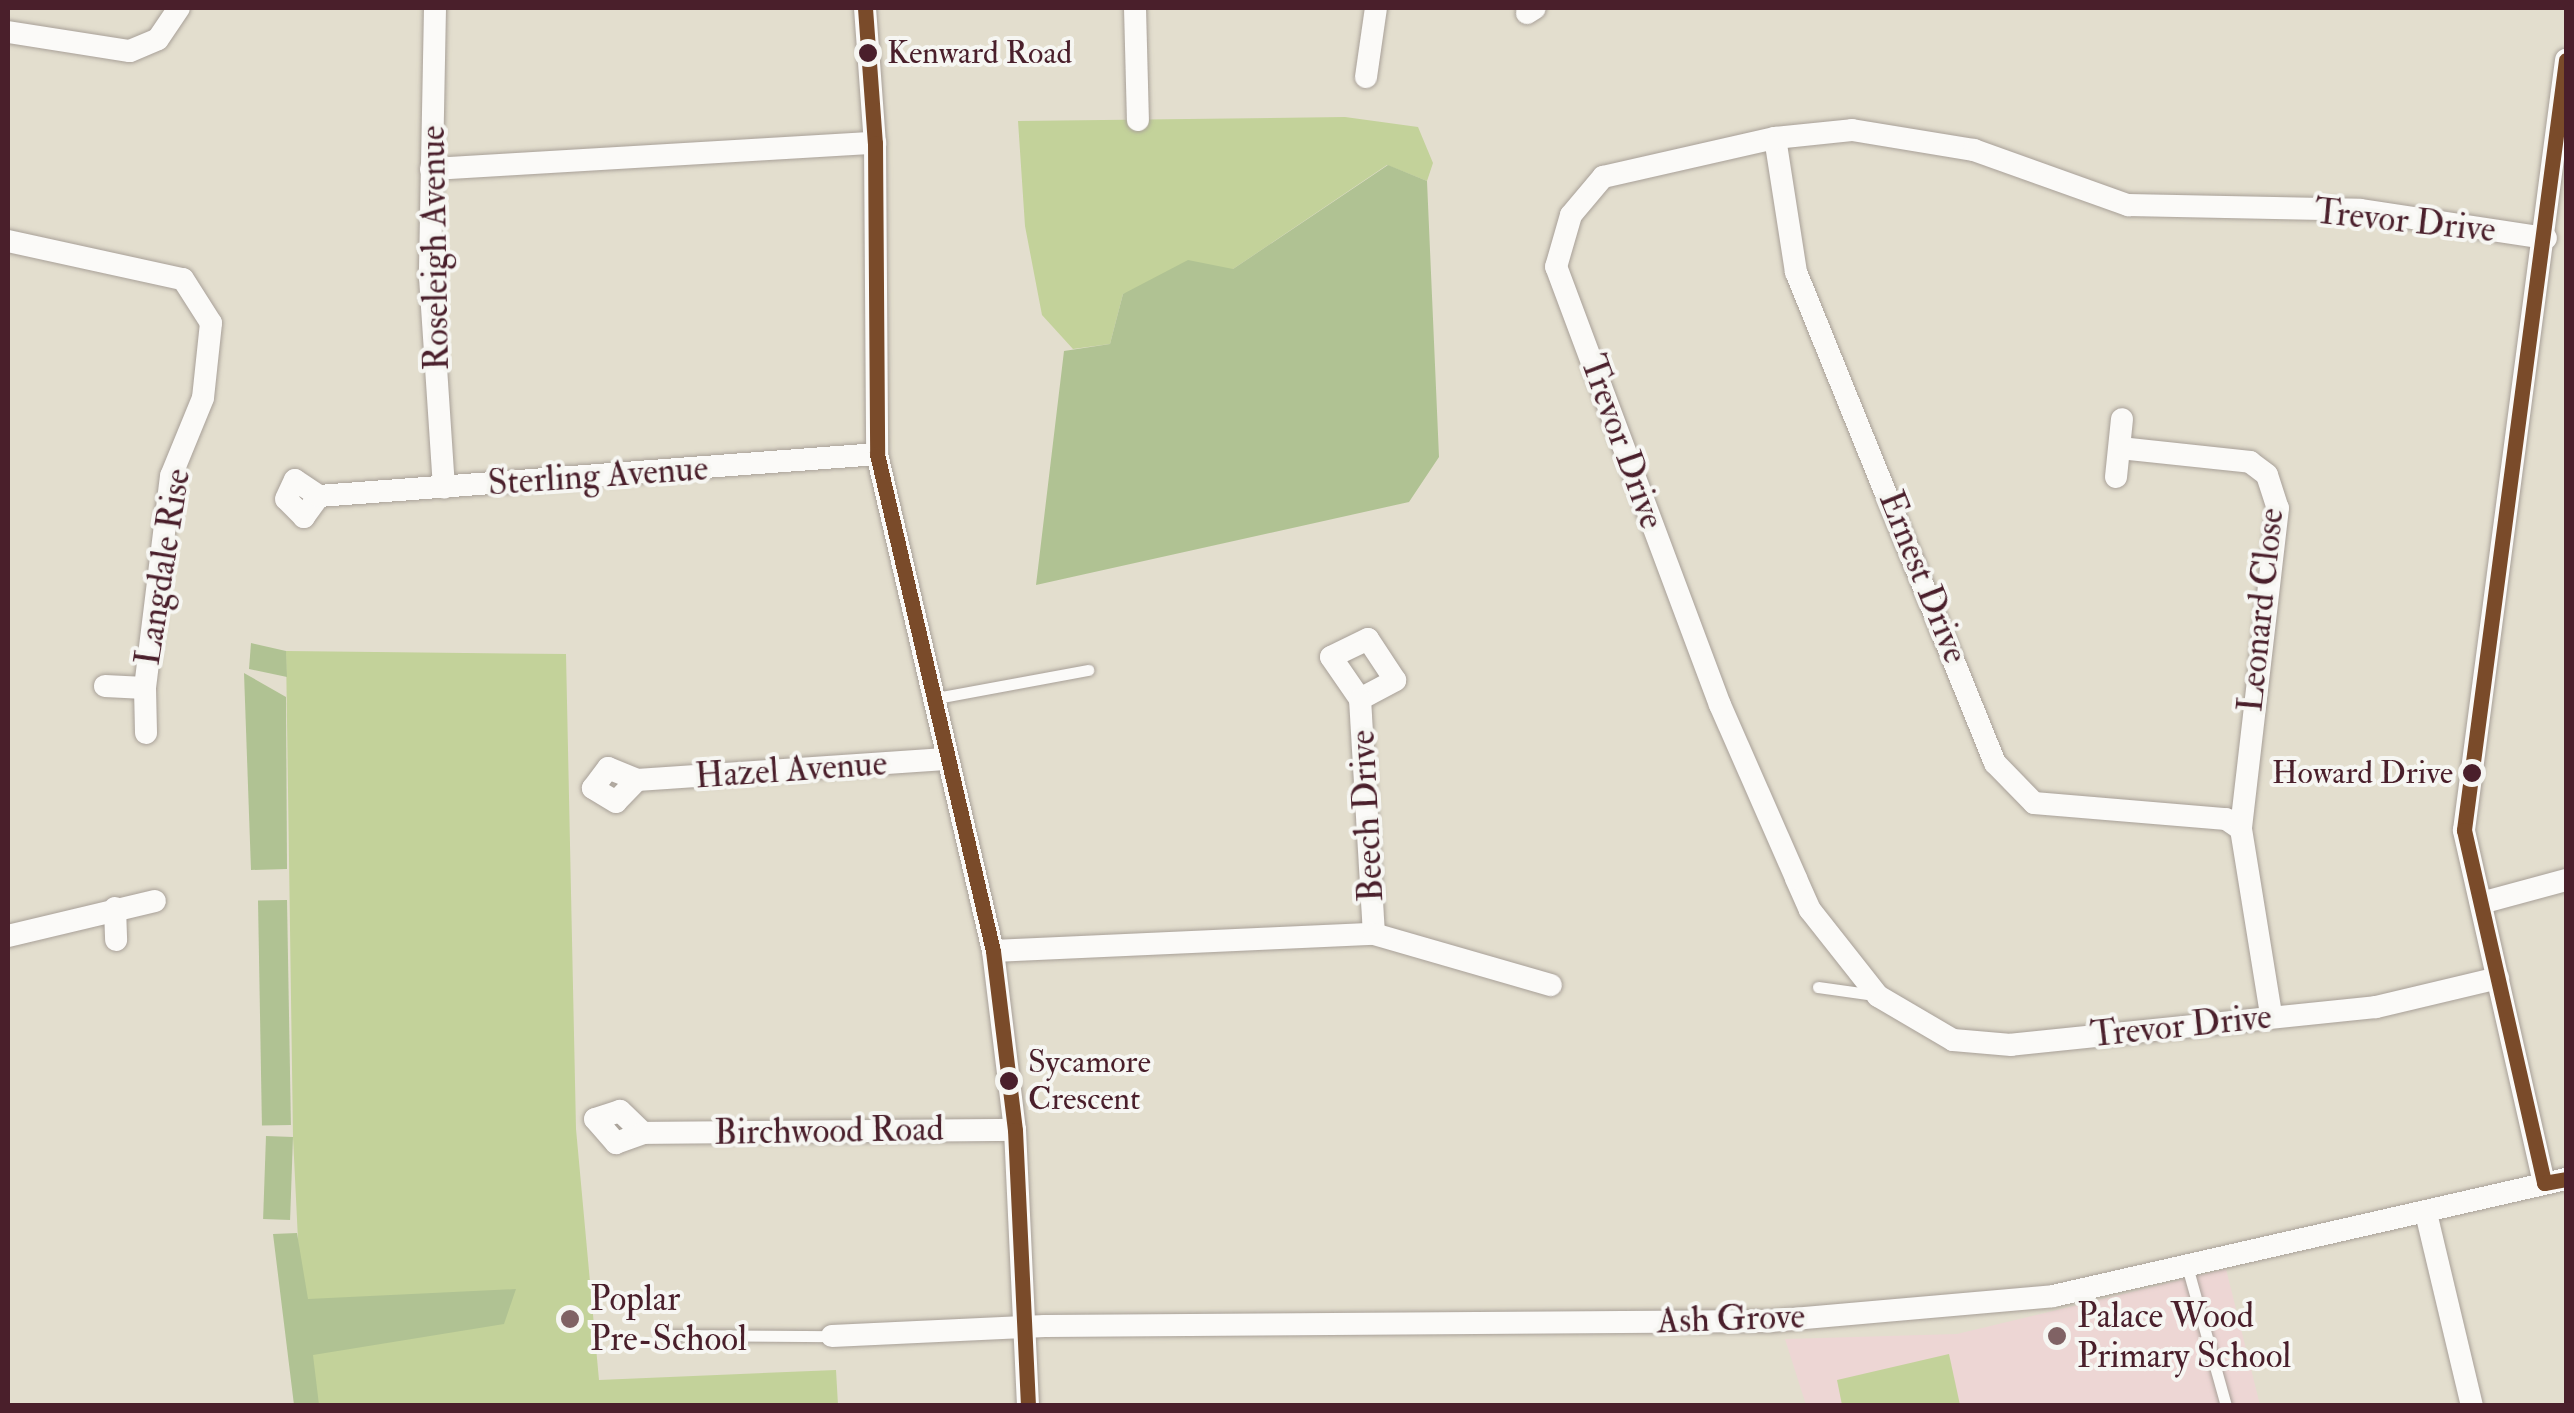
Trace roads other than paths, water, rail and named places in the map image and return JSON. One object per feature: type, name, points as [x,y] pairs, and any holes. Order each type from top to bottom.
[{"type":"street","points":[[8,32],[130,52],[158,40],[180,8]]},
{"type":"street","name":"Roseleigh Avenue","points":[[435,8],[430,168],[444,488]]},
{"type":"street","points":[[865,8],[875,143],[878,454],[944,759],[993,951],[1016,1130],[1028,1406]]},
{"type":"street","points":[[1136,8],[1138,120]]},
{"type":"street","points":[[1366,78],[1376,8]]},
{"type":"street","points":[[2555,1181],[2498,978],[2464,830],[2546,238],[2566,60]]},
{"type":"street","name":"Trevor Drive","points":[[2498,978],[2376,1008],[2012,1045],[1952,1040],[1878,996],[1810,910],[1720,704],[1556,266],[1570,214],[1603,177],[1775,138],[1852,130],[1974,150],[2128,205],[2360,210],[2546,238]]},
{"type":"street","name":"Ernest Drive","points":[[1775,138],[1796,272],[1995,763],[2034,803],[2226,819],[2241,829]]},
{"type":"street","points":[[430,168],[875,143]]},
{"type":"street","name":"Langdale Rise","points":[[8,241],[183,280],[211,323],[203,398],[170,476],[145,688],[146,733]]},
{"type":"street","points":[[2116,477],[2122,418]]},
{"type":"street","name":"Leonard Close","points":[[2120,448],[2250,462],[2267,475],[2278,508],[2241,829],[2272,1016]]},
{"type":"street","name":"Sterling Avenue","points":[[318,496],[878,454]]},
{"type":"street","name":"Langdale Rise","points":[[105,686],[145,688]]},
{"type":"street","name":"Beech Drive","points":[[1360,699],[1374,934]]},
{"type":"street","name":"Hazel Avenue","points":[[637,780],[944,759]]},
{"type":"street","points":[[2481,903],[2566,880]]},
{"type":"street","points":[[8,936],[155,901]]},
{"type":"street","points":[[115,908],[116,940]]},
{"type":"street","points":[[993,951],[1374,934],[1551,985]]},
{"type":"street","name":"Birchwood Road","points":[[643,1133],[1016,1130]]},
{"type":"street","name":"Ash Grove","points":[[832,1336],[1026,1328],[1770,1321],[2053,1296],[2555,1181]]},
{"type":"street","points":[[2426,1213],[2472,1406]]},
{"type":"lane","points":[[931,699],[1088,670]]},
{"type":"lane","points":[[1818,987],[1878,996]]},
{"type":"lane","points":[[2187,1266],[2226,1406]]},
{"type":"lane","points":[[669,1336],[832,1336]]},
{"type":"place","name":"Kenward Road","points":[[868,53]]},
{"type":"place","name":"Howard Drive","points":[[2472,773]]},
{"type":"place","name":"Sycamore Crescent","points":[[1009,1081]]},
{"type":"place","name":"Poplar Pre-School","points":[[570,1319]]},
{"type":"place","name":"Palace Wood Primary School","points":[[2057,1336]]}]
